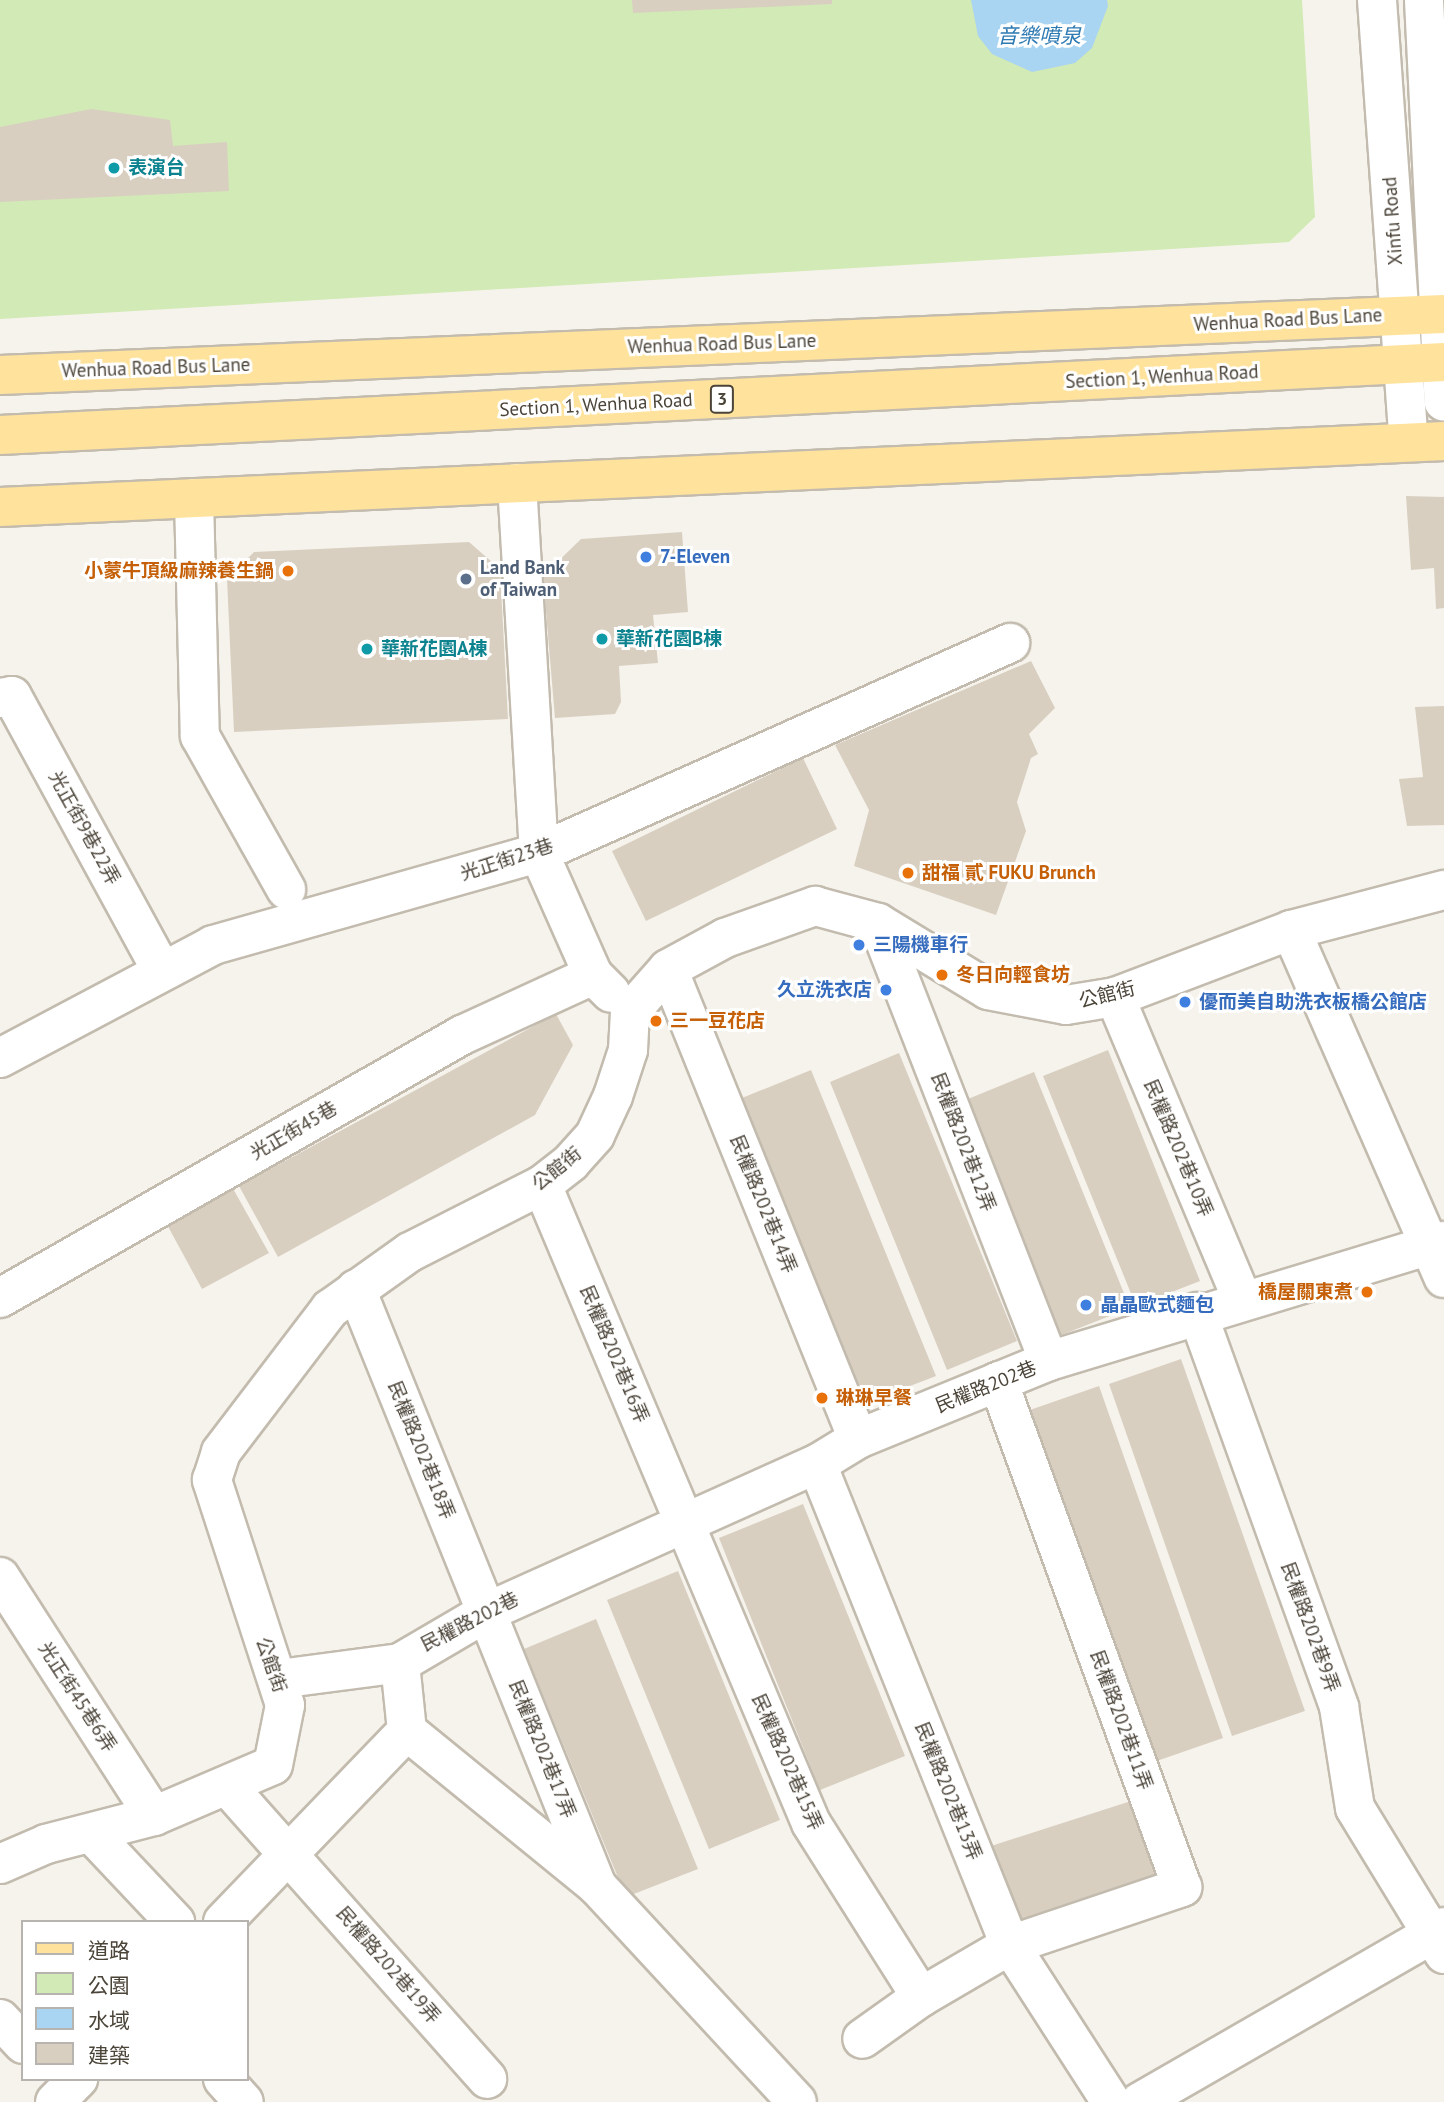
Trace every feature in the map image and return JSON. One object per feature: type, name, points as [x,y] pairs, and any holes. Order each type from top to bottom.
[{"type":"main road","name":"Wenhua Road Bus Lane","points":[[0,374],[1442,314]]},
{"type":"main road","name":"Section 1, Wenhua Road","points":[[0,435],[1443,362]]},
{"type":"main road","points":[[0,507],[1426,442]]},
{"type":"street","name":"Xinfu Road","points":[[1377,0],[1404,364],[1426,442]]},
{"type":"street","points":[[1424,0],[1442,314],[1444,402]]},
{"type":"street","points":[[517,483],[538,853],[593,975],[630,1012]]},
{"type":"street","points":[[194,498],[200,736],[286,889]]},
{"type":"street","name":"光正街23巷","points":[[0,1058],[213,945],[538,853],[1010,643]]},
{"type":"street","name":"光正街9巷22弄","points":[[0,698],[12,696],[162,971]]},
{"type":"street","name":"公館街","points":[[0,1864],[46,1844],[93,1835],[154,1816],[229,1788],[273,1765],[284,1728],[279,1679],[233,1559],[212,1480],[221,1452],[310,1331],[356,1289],[447,1230],[542,1185],[595,1135],[628,1050],[630,1012],[668,969],[725,938],[815,906],[878,923],[988,990],[1066,1005],[1115,997],[1292,930],[1444,890]]},
{"type":"street","name":"民權路202巷12弄","points":[[878,923],[1049,1360]]},
{"type":"street","points":[[1292,930],[1439,1255]]},
{"type":"street","name":"民權路202巷14弄","points":[[668,969],[859,1440]]},
{"type":"street","name":"光正街45巷","points":[[0,1298],[462,1035],[593,975]]},
{"type":"street","name":"民權路202巷10弄","points":[[1115,997],[1242,1299]]},
{"type":"street","name":"民權路202巷16弄","points":[[542,1185],[685,1522]]},
{"type":"street","name":"民權路202巷","points":[[279,1679],[400,1663],[487,1612],[817,1464],[859,1440],[1049,1360],[1242,1299],[1439,1255]]},
{"type":"street","name":"民權路202巷18弄","points":[[356,1289],[487,1612]]},
{"type":"street","name":"民權路202巷9弄","points":[[1140,2102],[1440,1938],[1355,1808],[1339,1707],[1197,1312]]},
{"type":"street","name":"民權路202巷11弄","points":[[998,1381],[1182,1888],[1010,1945]]},
{"type":"street","name":"民權路202巷13弄","points":[[817,1464],[1010,1945],[1111,2102]]},
{"type":"street","name":"民權路202巷15弄","points":[[685,1522],[811,1823],[921,1997]]},
{"type":"street","name":"光正街45巷6弄","points":[[0,1577],[154,1816]]},
{"type":"street","name":"民權路202巷17弄","points":[[487,1612],[597,1886]]},
{"type":"street","name":"民權路202巷","points":[[400,1663],[407,1731]]},
{"type":"street","points":[[225,1920],[407,1731]]},
{"type":"street","name":"民權路202巷17弄","points":[[407,1731],[597,1886],[797,2102]]},
{"type":"street","name":"民權路202巷19弄","points":[[229,1788],[289,1851],[487,2079]]},
{"type":"street","points":[[93,1835],[173,1920]]},
{"type":"street","points":[[862,2039],[921,1997],[1010,1945]]},
{"type":"street","points":[[0,2019],[21,2042]]},
{"type":"street","points":[[225,2081],[244,2102]]},
{"type":"green space","points":[[0,0],[1302,0],[1315,217],[1289,242],[0,319]]},
{"type":"water","name":"音樂噴泉","points":[[971,0],[1107,0],[1108,6],[1092,48],[1075,63],[1032,72],[992,54],[978,36]]},
{"type":"building","points":[[632,0],[832,0],[832,4],[633,13]]},
{"type":"building","name":"表演台","points":[[91,109],[170,120],[173,146],[227,142],[229,191],[0,202],[0,127]]},
{"type":"building","points":[[1406,496],[1444,497],[1444,608],[1436,609],[1434,568],[1411,570]]},
{"type":"building","name":"華新花園B棟","points":[[682,532],[688,612],[653,615],[658,663],[619,666],[621,702],[615,714],[555,718],[543,576],[581,539]]},
{"type":"building","name":"華新花園A棟","points":[[469,542],[500,569],[508,719],[234,732],[227,579],[254,552]]},
{"type":"building","points":[[1031,661],[1055,708],[1029,734],[1038,754],[1031,758],[1017,802],[1026,831],[996,915],[854,866],[869,810],[835,745]]},
{"type":"building","points":[[1444,706],[1444,825],[1407,826],[1399,779],[1423,777],[1415,707]]},
{"type":"building","points":[[803,758],[837,829],[646,921],[612,851]]},
{"type":"building","points":[[556,1014],[573,1045],[535,1115],[278,1257],[239,1186]]},
{"type":"building","points":[[1108,1050],[1200,1281],[1136,1306],[1043,1076]]},
{"type":"building","points":[[899,1053],[1017,1341],[947,1370],[830,1082]]},
{"type":"building","points":[[811,1070],[936,1376],[866,1403],[742,1098]]},
{"type":"building","points":[[1034,1072],[1130,1308],[1059,1336],[963,1101]]},
{"type":"building","points":[[231,1185],[269,1253],[202,1289],[165,1221]]},
{"type":"building","points":[[1181,1359],[1305,1711],[1232,1736],[1109,1384]]},
{"type":"building","points":[[1099,1386],[1223,1738],[1151,1763],[1027,1411]]},
{"type":"building","points":[[803,1504],[905,1756],[820,1790],[719,1538]]},
{"type":"building","points":[[678,1571],[780,1820],[709,1849],[607,1600]]},
{"type":"building","points":[[596,1619],[698,1869],[626,1897],[524,1649]]},
{"type":"building","points":[[1131,1801],[1158,1885],[1016,1931],[988,1847]]},
{"type":"place","name":"表演台","points":[[114,168]]},
{"type":"place","name":"7-Eleven","points":[[646,557]]},
{"type":"place","name":"小蒙牛頂級麻辣養生鍋","points":[[288,571]]},
{"type":"place","name":"Land Bank of Taiwan","points":[[466,579]]},
{"type":"place","name":"華新花園B棟","points":[[602,639]]},
{"type":"place","name":"華新花園A棟","points":[[367,649]]},
{"type":"place","name":"甜福 貳 FUKU Brunch","points":[[908,873]]},
{"type":"place","name":"三陽機車行","points":[[859,945]]},
{"type":"place","name":"冬日向輕食坊","points":[[942,975]]},
{"type":"place","name":"久立洗衣店","points":[[886,990]]},
{"type":"place","name":"優而美自助洗衣板橋公館店","points":[[1185,1002]]},
{"type":"place","name":"三一豆花店","points":[[656,1021]]},
{"type":"place","name":"橋屋關東煮","points":[[1367,1292]]},
{"type":"place","name":"晶晶歐式麵包","points":[[1086,1305]]},
{"type":"place","name":"琳琳早餐","points":[[822,1398]]}]
